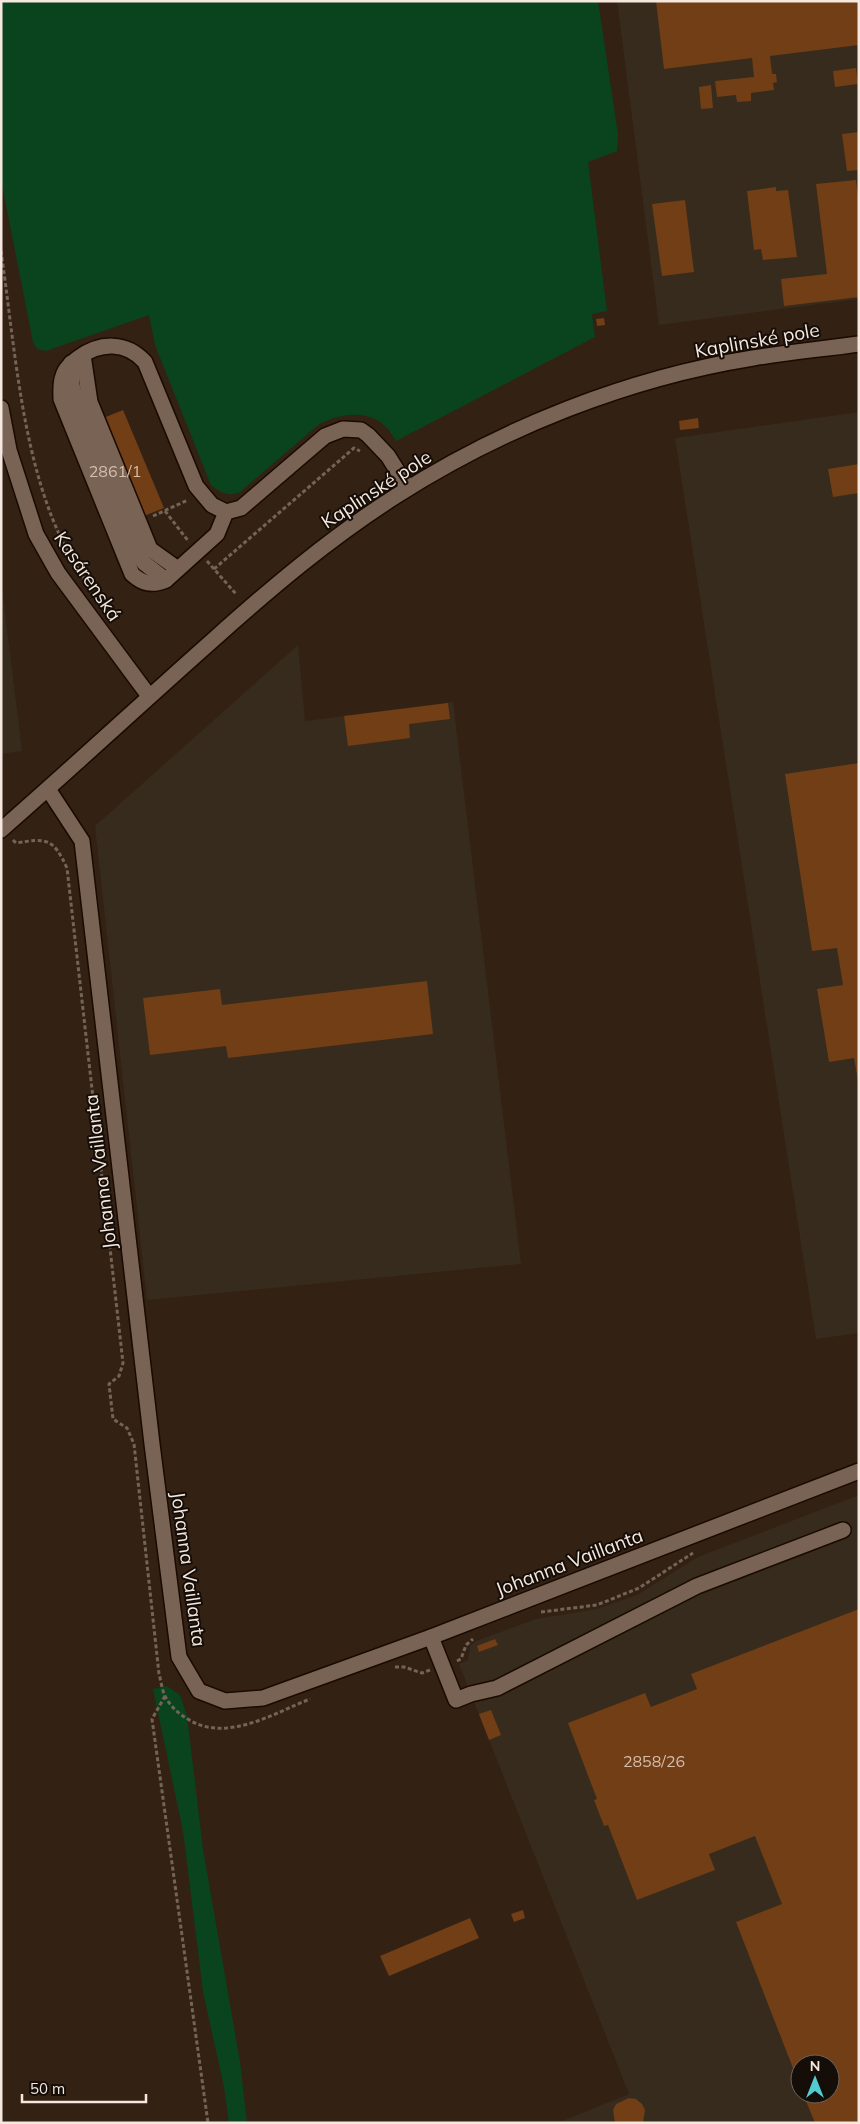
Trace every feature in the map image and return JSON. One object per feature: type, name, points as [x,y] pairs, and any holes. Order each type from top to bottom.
[{"type":"street","name":"Kaplinské pole","points":[[2,829],[281,579],[360,520],[408,488],[505,437],[578,406],[628,388],[694,370],[752,358],[859,344]]},
{"type":"street","points":[[226,512],[217,534],[166,580],[157,584],[148,584],[132,574],[112,529],[61,399],[60,385],[63,374],[77,359],[106,345],[128,349],[138,354],[145,362],[192,477],[200,492],[212,505],[226,512],[241,508],[325,436],[343,429],[361,430],[368,435],[388,456],[408,488]]},
{"type":"street","points":[[77,359],[90,402],[150,549],[178,569]]},
{"type":"street","name":"Kasárenská","points":[[1,408],[9,450],[36,534],[58,573],[149,696]]},
{"type":"street","name":"Johanna Vaillanta","points":[[48,789],[82,841],[149,1424],[180,1657],[198,1691],[225,1701],[263,1698],[431,1637],[859,1471]]},
{"type":"street","points":[[431,1637],[456,1700],[471,1694],[497,1688],[697,1586],[843,1530]]},
{"type":"path","points":[[1,251],[21,393],[38,471],[47,502],[68,552],[92,591]]},
{"type":"path","points":[[236,594],[215,571],[354,448],[365,453]]},
{"type":"path","points":[[138,522],[182,504],[200,492]]},
{"type":"path","points":[[2,829],[16,844],[40,839],[58,849],[67,868],[123,1363],[119,1376],[109,1384],[113,1419],[127,1428],[134,1444],[159,1674],[165,1696],[177,1712],[189,1720],[216,1730],[239,1727],[319,1696]]},
{"type":"path","points":[[532,1616],[541,1612],[597,1605],[639,1588],[700,1549]]},
{"type":"path","points":[[390,1668],[404,1667],[422,1673],[461,1659],[466,1645],[476,1635]]},
{"type":"path","points":[[165,1696],[152,1719],[208,2123]]},
{"type":"shaded area","points":[[617,1],[859,1],[859,299],[659,325]]},
{"type":"shaded area","points":[[859,412],[859,1333],[816,1339],[675,438]]},
{"type":"shaded area","points":[[1,580],[22,751],[1,754]]},
{"type":"shaded area","points":[[298,645],[305,721],[453,702],[521,1264],[147,1300],[95,826]]},
{"type":"shaded area","points":[[859,1495],[859,2123],[557,2123],[629,2094],[459,1664],[468,1660],[470,1646],[476,1641],[536,1619],[597,1609],[637,1595],[698,1557]]},
{"type":"green space","points":[[1,1],[598,1],[618,134],[617,151],[588,162],[607,311],[592,314],[595,337],[396,441],[386,427],[369,417],[351,415],[326,421],[318,425],[240,492],[228,494],[218,490],[211,485],[155,345],[149,315],[46,351],[37,349],[33,342],[1,180]]},
{"type":"green space","points":[[167,1686],[180,1695],[187,1716],[203,1849],[240,2062],[247,2123],[229,2123],[224,2087],[203,1992],[183,1831],[153,1689]]},
{"type":"building","points":[[656,1],[859,1],[859,45],[770,56],[772,74],[776,74],[777,82],[773,83],[774,90],[751,93],[751,101],[737,102],[736,95],[717,97],[715,81],[754,77],[752,58],[664,69]]},
{"type":"building","points":[[856,68],[858,84],[835,87],[833,71]]},
{"type":"building","points":[[711,85],[713,108],[701,109],[699,87]]},
{"type":"building","points":[[859,132],[859,170],[847,171],[842,134]]},
{"type":"building","points":[[856,180],[859,206],[859,297],[784,306],[781,279],[827,274],[816,184]]},
{"type":"building","points":[[776,187],[776,191],[788,190],[797,257],[763,260],[761,249],[754,250],[747,191]]},
{"type":"building","points":[[685,200],[694,272],[662,276],[652,204]]},
{"type":"building","points":[[604,318],[605,325],[597,326],[596,319]]},
{"type":"building","points":[[123,410],[164,508],[106,531],[66,433]]},
{"type":"building","points":[[698,418],[699,428],[680,430],[679,421]]},
{"type":"building","points":[[859,464],[859,493],[833,497],[828,469]]},
{"type":"building","points":[[448,703],[450,719],[409,724],[410,738],[348,746],[344,716]]},
{"type":"building","points":[[859,763],[858,1081],[854,1058],[829,1062],[817,989],[843,985],[837,948],[812,951],[785,774]]},
{"type":"building","points":[[427,981],[433,1034],[228,1058],[226,1046],[150,1055],[143,998],[220,989],[222,1005]]},
{"type":"building","points":[[859,1609],[859,2123],[815,2123],[807,2104],[840,2104],[840,2054],[790,2054],[790,2060],[736,1922],[782,1904],[755,1836],[709,1854],[715,1870],[637,1900],[608,1825],[604,1826],[594,1800],[597,1799],[568,1723],[645,1693],[651,1707],[697,1689],[691,1674]]},
{"type":"building","points":[[495,1639],[498,1645],[479,1652],[477,1646]]},
{"type":"building","points":[[491,1710],[501,1735],[489,1740],[479,1714]]},
{"type":"building","points":[[523,1910],[525,1918],[514,1922],[511,1914]]},
{"type":"building","points":[[470,1918],[479,1938],[389,1976],[380,1956]]},
{"type":"building","points":[[629,2098],[636,2099],[642,2104],[645,2110],[643,2123],[615,2123],[613,2110],[616,2104]]}]
